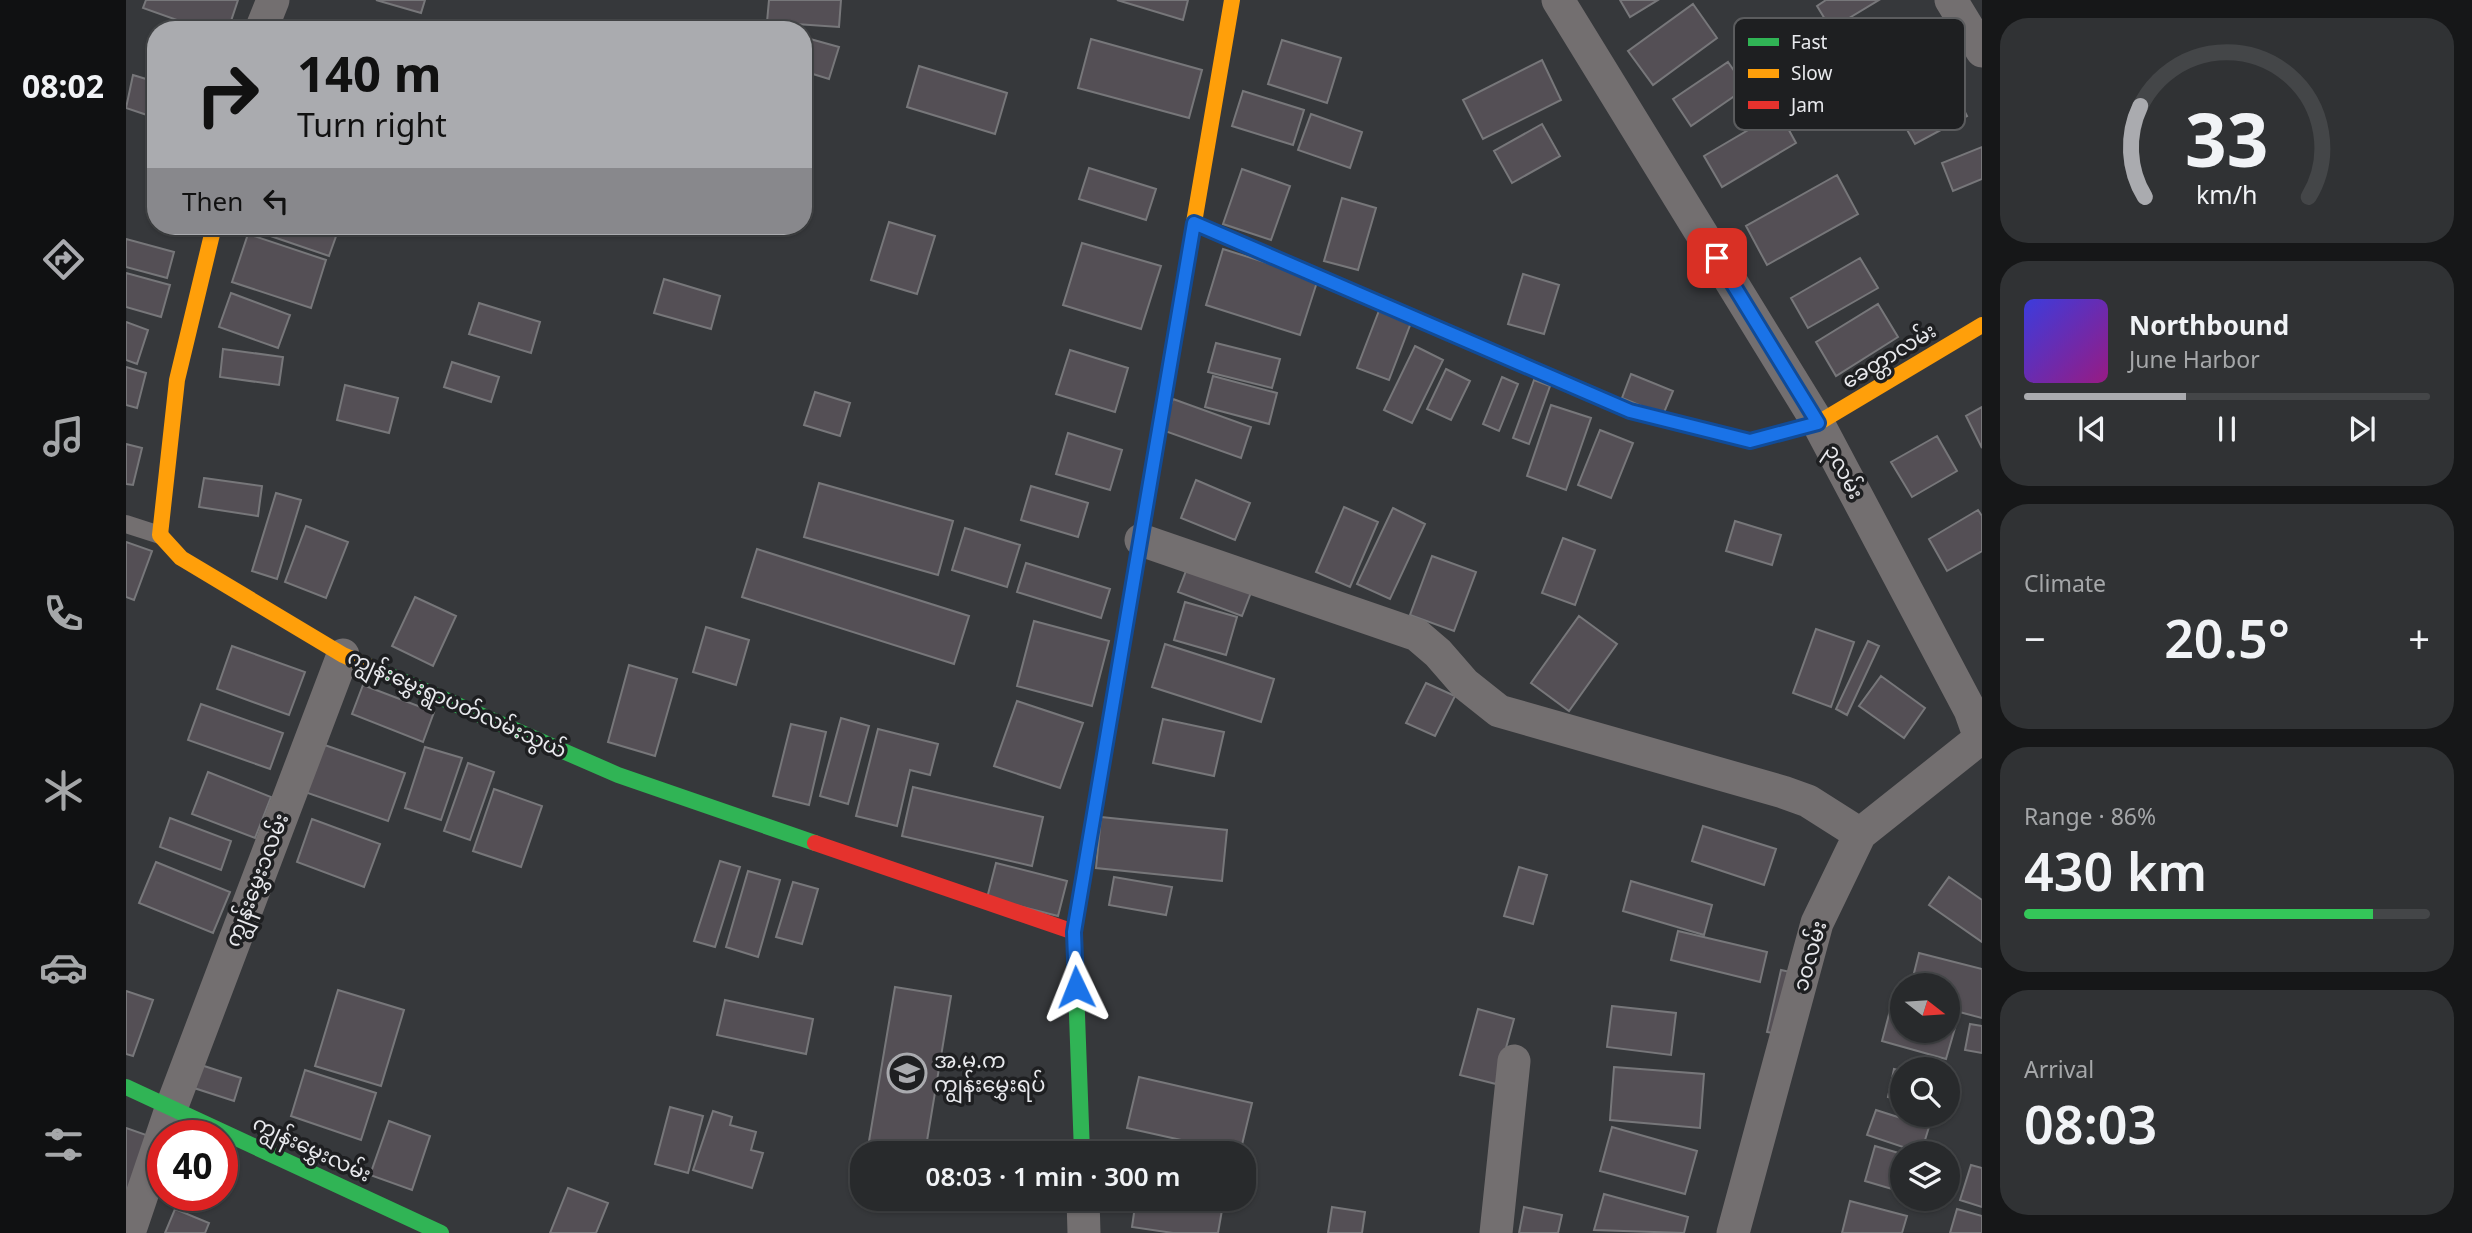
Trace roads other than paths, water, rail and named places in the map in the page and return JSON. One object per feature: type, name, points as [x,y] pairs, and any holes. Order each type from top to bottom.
[{"type":"street","points":[[265,21],[273,0]]},
{"type":"street","points":[[1082,1141],[1074,932],[1232,0]]},
{"type":"street","name":"၃လမ်း","points":[[1558,0],[1818,423],[1970,710],[1981,738]]},
{"type":"street","points":[[1951,0],[1962,18]]},
{"type":"street","points":[[1965,23],[1982,51]]},
{"type":"street","name":"ခေတ္တာလမ်း","points":[[1194,223],[1630,411],[1750,441],[1818,423],[1982,325]]},
{"type":"street","points":[[160,535],[177,380],[212,235]]},
{"type":"street","name":"ကျွန်းမွှေးရွာပတ်လမ်းသွယ်","points":[[160,535],[181,558],[343,654],[618,775],[1074,932]]},
{"type":"street","points":[[1140,540],[1417,635],[1438,653],[1465,684],[1499,711],[1783,792],[1808,801],[1860,834]]},
{"type":"street","name":"ကျွန်းမွှေး၁လမ်း","points":[[129,1233],[172,1106],[343,654]]},
{"type":"street","name":"၁၀လမ်း","points":[[1733,1233],[1817,923],[1860,834],[1981,738]]},
{"type":"street","points":[[1496,1233],[1514,1061]]},
{"type":"street","name":"ကျွန်းမွှေးလမ်း","points":[[126,1087],[172,1106],[441,1233]]},
{"type":"street","points":[[1083,1211],[1084,1233]]},
{"type":"lane","points":[[126,524],[160,535]]},
{"type":"place","name":"အ.မ.က ကျွန်းမွှေးရပ်","points":[[907,1073]]}]
